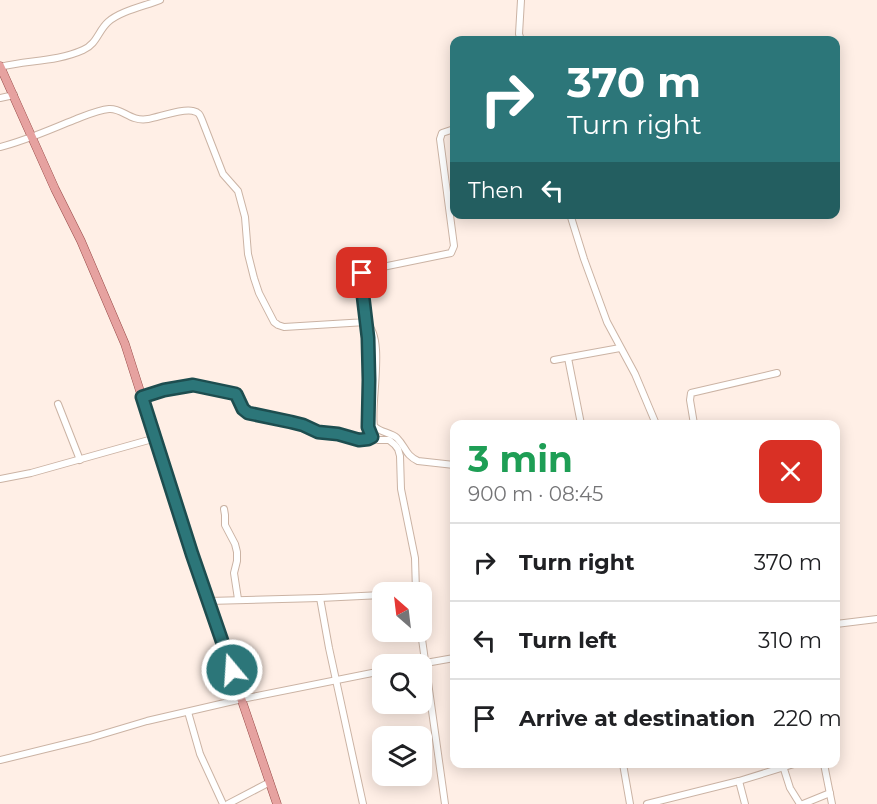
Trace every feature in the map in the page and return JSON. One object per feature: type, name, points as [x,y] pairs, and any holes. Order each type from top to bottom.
[{"type":"main road","points":[[0,66],[125,344],[208,601],[277,804]]},
{"type":"street","points":[[0,66],[22,62],[32,63],[81,51],[92,45],[110,21],[122,14],[160,0]]},
{"type":"street","points":[[519,36],[521,0]]},
{"type":"street","points":[[0,98],[14,95]]},
{"type":"street","points":[[0,147],[108,109],[137,120],[184,111],[198,113],[223,174],[238,191],[245,217],[248,254],[254,278],[274,322],[284,327],[366,322],[374,333],[376,356],[374,426],[379,431],[395,436],[413,459],[450,465]]},
{"type":"street","points":[[450,130],[442,133],[440,139],[450,216]]},
{"type":"street","points":[[416,582],[415,558],[401,489],[399,450],[389,440],[378,440],[372,437],[368,427],[368,338],[361,279],[363,271],[451,253],[454,246],[450,219]]},
{"type":"street","points":[[572,219],[607,322],[635,374],[654,420]]},
{"type":"street","points":[[554,360],[620,348]]},
{"type":"street","points":[[568,358],[580,420]]},
{"type":"street","points":[[693,420],[689,396],[691,393],[777,373]]},
{"type":"street","points":[[142,397],[164,390],[198,385],[236,394],[243,409],[248,413],[303,425],[318,432],[338,434],[359,440],[372,437]]},
{"type":"street","points":[[58,404],[80,459]]},
{"type":"street","points":[[0,479],[31,473],[156,438]]},
{"type":"street","points":[[224,509],[225,525],[236,544],[237,561],[234,573],[238,599]]},
{"type":"street","points":[[208,601],[372,595]]},
{"type":"street","points":[[320,598],[363,804]]},
{"type":"street","points":[[840,624],[877,619]]},
{"type":"street","points":[[432,662],[450,659]]},
{"type":"street","points":[[0,760],[90,738],[147,721],[372,673]]},
{"type":"street","points":[[188,712],[200,754],[226,804],[270,782]]},
{"type":"street","points":[[431,714],[445,804]]},
{"type":"street","points":[[624,768],[630,804]]},
{"type":"street","points":[[647,804],[739,781],[777,768]]},
{"type":"street","points":[[784,768],[790,788],[797,801],[802,804],[830,793]]},
{"type":"street","points":[[825,768],[832,804]]},
{"type":"street","points":[[739,781],[745,804]]},
{"type":"street","points":[[679,796],[681,804]]},
{"type":"route","points":[[232,670],[142,397],[164,390],[198,385],[236,394],[243,409],[248,413],[299,423],[318,432],[338,434],[359,440],[372,437],[367,418],[368,338],[362,273]]}]
